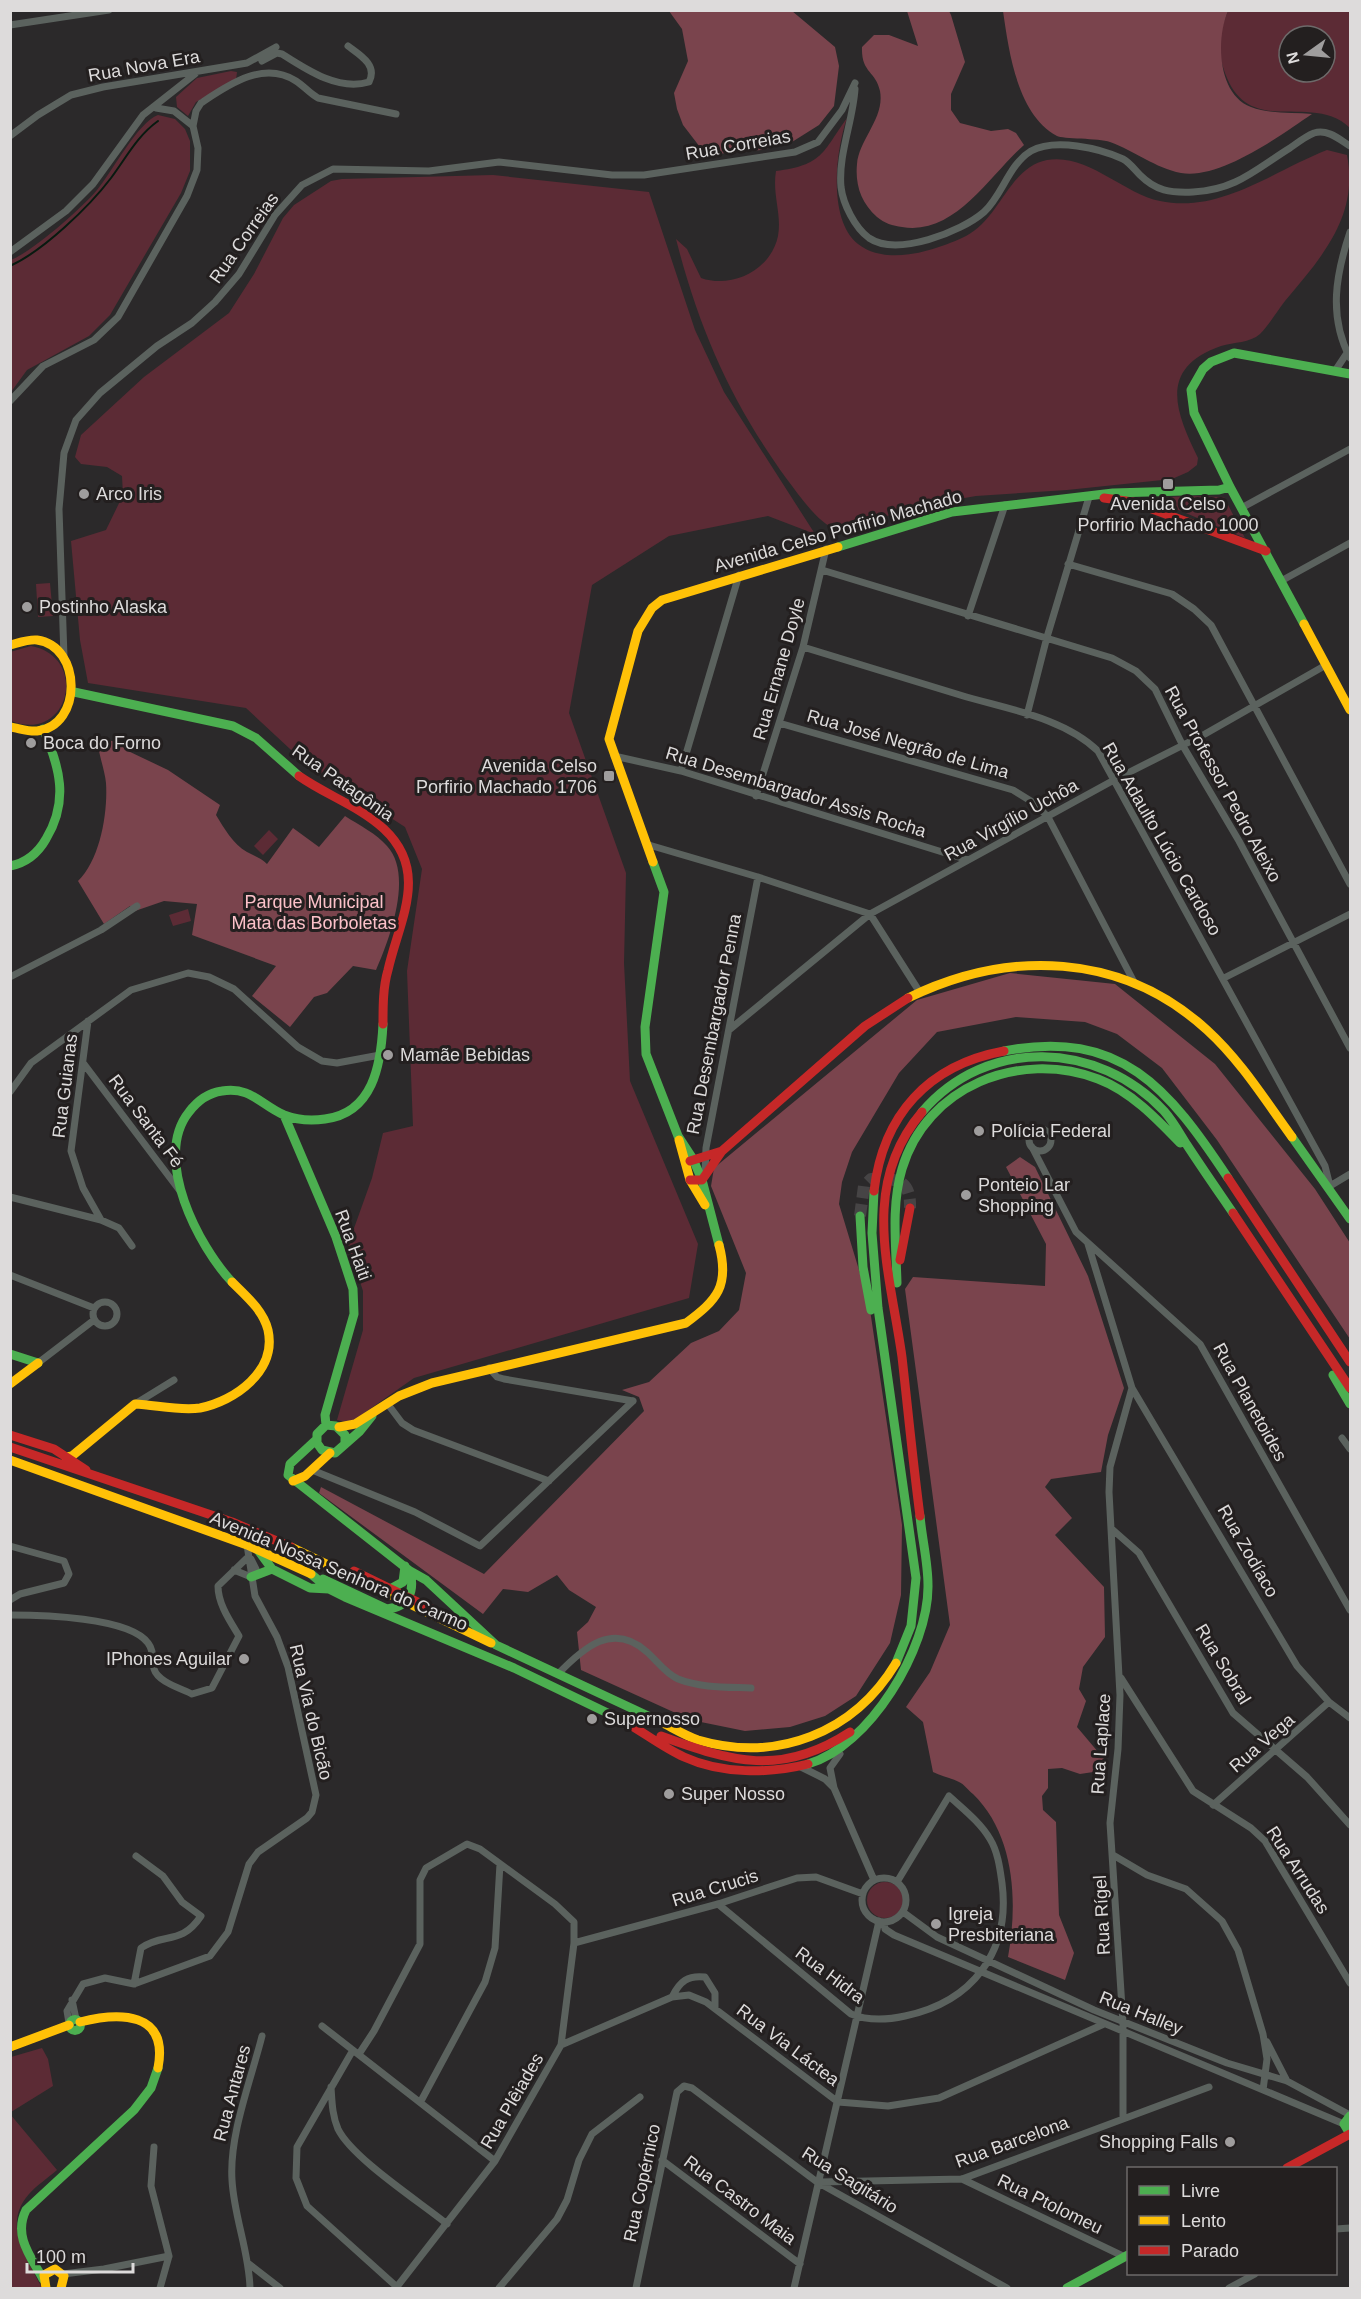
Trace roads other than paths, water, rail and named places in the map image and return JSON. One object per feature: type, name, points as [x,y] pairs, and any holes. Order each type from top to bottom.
[{"type":"main road","points":[[1350,374],[1241,353],[1222,356],[1203,369],[1191,390],[1194,413],[1230,487],[1243,507],[1350,710]]},
{"type":"main road","name":"Avenida Celso Porfirio Machado","points":[[615,756],[609,739],[615,703],[621,693],[645,617],[651,607],[662,600],[941,515],[1113,493],[1219,490],[1230,487]]},
{"type":"main road","name":"Avenida Celso Porfirio Machado","points":[[1092,497],[1133,502],[1266,551]]},
{"type":"main road","points":[[10,727],[26,731],[43,729],[64,715],[74,692],[72,674],[64,657],[46,644],[35,641],[12,641]]},
{"type":"main road","name":"Rua Patagônia","points":[[74,692],[243,729],[300,777],[379,825],[400,850],[408,877],[406,915],[385,984],[380,1054],[375,1081],[367,1097],[352,1110],[324,1120],[284,1115],[251,1093],[234,1090],[214,1092],[198,1100],[186,1115],[176,1136],[176,1158],[184,1196],[193,1223],[221,1269],[259,1311],[267,1325],[269,1340],[266,1365],[244,1389],[221,1402],[197,1408],[135,1404]]},
{"type":"main road","points":[[10,866],[35,856],[58,818],[63,795],[62,779],[43,729]]},
{"type":"main road","points":[[615,756],[650,845],[664,892],[645,1042],[650,1067],[678,1136],[690,1180],[710,1212]]},
{"type":"main road","points":[[704,1179],[722,1150],[865,1026],[884,1011],[919,991],[964,974],[1014,964],[1086,968],[1134,982],[1186,1013],[1229,1052],[1330,1186],[1350,1219]]},
{"type":"main road","points":[[884,1362],[872,1235],[872,1204],[885,1136],[917,1093],[950,1068],[1012,1047],[1040,1044],[1064,1044],[1109,1056],[1135,1070],[1177,1105],[1350,1362]]},
{"type":"main road","points":[[311,1574],[328,1589],[391,1617],[484,1653],[637,1728],[686,1758],[745,1770],[798,1766],[824,1759],[849,1742],[888,1698],[915,1651],[923,1624],[928,1586],[884,1230],[890,1172],[902,1138],[935,1096],[960,1078],[1013,1059],[1060,1056],[1105,1068],[1145,1093],[1165,1112],[1350,1388]]},
{"type":"main road","points":[[897,1323],[894,1216],[897,1189],[912,1145],[923,1124],[940,1106],[964,1088],[990,1077],[1040,1068],[1061,1069],[1100,1079],[1137,1102],[1204,1170]]},
{"type":"main road","name":"Rua Haiti","points":[[284,1115],[336,1237],[353,1289],[354,1314],[325,1415],[326,1425]]},
{"type":"main road","points":[[330,1454],[319,1447],[317,1439],[319,1431],[326,1425],[348,1427],[415,1388],[489,1368],[673,1327],[697,1317],[711,1305],[720,1289],[724,1272],[719,1240],[710,1212],[704,1179],[678,1136]]},
{"type":"main road","points":[[686,1170],[688,1162],[693,1159],[722,1150]]},
{"type":"main road","points":[[690,1180],[704,1179]]},
{"type":"main road","points":[[897,1270],[910,1208]]},
{"type":"main road","points":[[341,1588],[347,1571],[496,1645],[696,1739],[726,1748],[754,1751],[781,1747],[814,1737],[859,1710],[896,1664],[906,1642],[915,1603],[909,1519],[884,1362],[863,1267],[860,1216]]},
{"type":"main road","points":[[1305,1324],[1350,1404]]},
{"type":"main road","points":[[10,1354],[38,1364]]},
{"type":"main road","points":[[10,1384],[38,1364]]},
{"type":"main road","points":[[66,1457],[76,1452],[135,1404]]},
{"type":"main road","points":[[293,1481],[309,1473],[330,1454],[339,1451],[368,1423],[375,1412]]},
{"type":"main road","points":[[339,1427],[345,1435],[345,1444]]},
{"type":"main road","name":"Avenida Nossa Senhora do Carmo","points":[[10,1435],[54,1449],[92,1474]]},
{"type":"main road","points":[[317,1439],[288,1467],[288,1475],[293,1481],[408,1569],[426,1580],[496,1645]]},
{"type":"main road","name":"Avenida Nossa Senhora do Carmo","points":[[10,1447],[232,1522],[392,1588],[408,1600]]},
{"type":"main road","points":[[76,1452],[76,1464]]},
{"type":"main road","name":"Avenida Nossa Senhora do Carmo","points":[[13,1462],[247,1545],[484,1653]]},
{"type":"main road","points":[[309,1473],[312,1494]]},
{"type":"main road","points":[[258,1550],[272,1569],[310,1588],[328,1589]]},
{"type":"main road","points":[[250,1578],[272,1569]]},
{"type":"main road","points":[[392,1588],[403,1582],[408,1569]]},
{"type":"main road","points":[[387,1609],[396,1609],[408,1600],[413,1583],[408,1569]]},
{"type":"main road","points":[[637,1728],[724,1758],[754,1761],[786,1758],[820,1749],[844,1737],[873,1714]]},
{"type":"main road","points":[[10,2048],[105,2015],[129,2015],[148,2025],[159,2041],[162,2062],[157,2077],[142,2104],[58,2180],[35,2197],[27,2208],[21,2223],[22,2237],[33,2261],[44,2275],[46,2289]]},
{"type":"main road","points":[[1291,2167],[1350,2134],[1344,2124],[1350,2115]]},
{"type":"main road","points":[[1067,2289],[1127,2256]]},
{"type":"main road","points":[[44,2275],[55,2269],[63,2280]]},
{"type":"street","points":[[10,25],[110,10]]},
{"type":"street","points":[[265,72],[261,59],[277,53],[322,77],[342,83],[369,82],[372,70],[368,61],[348,46]]},
{"type":"street","name":"Rua Nova Era","points":[[10,136],[38,115],[71,95],[103,87],[195,74],[248,63],[261,59],[276,47]]},
{"type":"street","points":[[248,63],[252,74]]},
{"type":"street","points":[[10,401],[43,366],[94,340],[118,317],[187,196],[197,170],[198,148],[193,126],[196,111],[201,103],[252,74],[265,72],[296,81],[318,98],[396,114]]},
{"type":"street","points":[[10,252],[39,233],[80,198],[111,161],[143,116],[156,108],[195,74]]},
{"type":"street","name":"Rua Correias","points":[[64,657],[59,508],[64,453],[76,420],[100,393],[157,346],[192,323],[215,302],[239,274],[274,214],[302,185],[333,169],[429,171],[500,162],[612,176],[645,175],[795,152],[818,142],[842,110],[855,83],[853,117],[840,170],[842,191],[850,215],[869,238],[888,244],[919,243],[963,226],[985,212],[1029,152],[1051,144],[1099,151],[1125,160],[1150,185],[1169,193],[1202,191],[1245,179],[1314,133],[1330,133],[1350,146]]},
{"type":"street","points":[[156,108],[174,111],[193,126]]},
{"type":"street","points":[[1335,370],[1349,355],[1334,301],[1338,267],[1350,232]]},
{"type":"street","points":[[1243,507],[1350,448]]},
{"type":"street","points":[[1027,715],[1068,564],[1092,497]]},
{"type":"street","points":[[968,616],[1005,505]]},
{"type":"street","points":[[1281,581],[1350,543]]},
{"type":"street","name":"Rua Ernane Doyle","points":[[756,796],[803,647],[826,549]]},
{"type":"street","points":[[1068,564],[1172,594],[1194,609],[1211,625],[1350,884]]},
{"type":"street","name":"Rua Professor Pedro Aleixo","points":[[822,570],[1113,658],[1136,671],[1155,689],[1183,746],[1239,841],[1350,1048]]},
{"type":"street","points":[[681,771],[739,575]]},
{"type":"street","name":"Rua Adaulto Lúcio Cardoso","points":[[803,647],[1027,715],[1070,729],[1085,738],[1098,752],[1224,978],[1325,1166],[1330,1186]]},
{"type":"street","name":"Rua Virgílio Uchôa","points":[[729,1030],[870,914],[1114,780],[1255,707],[1326,665]]},
{"type":"street","name":"Rua José Negrão de Lima","points":[[779,723],[1013,790],[1034,802],[1048,817],[1134,982]]},
{"type":"street","name":"Rua Desembargador Assis Rocha","points":[[615,756],[681,771],[968,860]]},
{"type":"street","points":[[650,845],[870,914],[919,991]]},
{"type":"street","name":"Rua Desembargador Penna","points":[[704,1179],[706,1156],[758,877]]},
{"type":"street","points":[[10,977],[100,930],[137,906]]},
{"type":"street","points":[[1224,978],[1350,914]]},
{"type":"street","points":[[10,1092],[31,1063],[131,990],[188,973],[209,977],[234,989],[298,1047],[322,1061],[337,1063],[380,1054]]},
{"type":"street","name":"Rua Guianas","points":[[88,1021],[71,1151],[82,1188],[101,1221]]},
{"type":"street","name":"Rua Santa Fé","points":[[84,1064],[184,1196]]},
{"type":"street","name":"Rua Planetoides","points":[[1032,1147],[1076,1232],[1200,1344],[1350,1610]]},
{"type":"street","points":[[1330,1186],[1350,1174]]},
{"type":"street","points":[[10,1197],[101,1221],[119,1228],[132,1246]]},
{"type":"street","name":"Rua Zodíaco","points":[[1088,1244],[1132,1388],[1297,1666],[1329,1702],[1350,1718]]},
{"type":"street","points":[[10,1275],[94,1308]]},
{"type":"street","points":[[101,1303],[109,1303],[117,1312],[116,1321],[109,1326],[100,1326],[94,1320],[94,1308],[101,1303]]},
{"type":"street","points":[[38,1364],[94,1320]]},
{"type":"street","points":[[309,1473],[415,1512],[480,1546],[633,1401],[504,1379],[497,1377],[489,1368]]},
{"type":"street","points":[[135,1404],[174,1380]]},
{"type":"street","name":"Rua Laplace","points":[[1113,1856],[1110,1823],[1118,1749],[1119,1676],[1113,1530],[1109,1492],[1110,1467],[1132,1388]]},
{"type":"street","points":[[387,1403],[402,1423],[412,1430],[549,1481]]},
{"type":"street","points":[[1342,1438],[1350,1449]]},
{"type":"street","name":"Rua Sobral","points":[[1113,1530],[1139,1553],[1233,1713],[1324,1793],[1350,1825]]},
{"type":"street","name":"Rua Via do Bicão","points":[[74,2024],[72,2000],[83,1984],[96,1979],[134,1984],[210,1956],[228,1932],[249,1864],[258,1852],[298,1826],[312,1812],[316,1795],[293,1684],[284,1652],[260,1609],[250,1578],[255,1564],[251,1558],[247,1558],[247,1545]]},
{"type":"street","points":[[10,1546],[64,1561],[69,1574],[64,1583],[20,1594],[10,1600]]},
{"type":"street","points":[[10,1616],[34,1615],[113,1623],[147,1641],[154,1653],[154,1669],[161,1679],[192,1694],[212,1688],[239,1636],[218,1594],[221,1580],[247,1558]]},
{"type":"street","points":[[234,1570],[250,1578]]},
{"type":"street","points":[[558,1674],[572,1660],[608,1637],[621,1638],[636,1644],[676,1679],[699,1685],[751,1689]]},
{"type":"street","name":"Rua Arrudas","points":[[1119,1676],[1188,1785],[1213,1805],[1251,1828],[1265,1841],[1350,1983]]},
{"type":"street","name":"Rua Vega","points":[[1213,1805],[1329,1702]]},
{"type":"street","points":[[849,1742],[830,1768],[834,1788],[874,1880]]},
{"type":"street","points":[[798,1766],[820,1777],[834,1788]]},
{"type":"street","name":"Rua Hidra","points":[[718,1905],[842,2008],[857,2017],[880,2019],[927,2010],[957,1997],[983,1971],[1003,1918],[1000,1869],[990,1839],[976,1821],[949,1796],[897,1882]]},
{"type":"street","name":"Rua Plêiades","points":[[356,2052],[420,1944],[420,1880],[426,1868],[466,1844],[480,1849],[555,1904],[574,1922],[574,1943],[561,2045],[495,2161],[396,2288]]},
{"type":"street","points":[[134,1984],[141,1948],[149,1942],[168,1940],[191,1931],[201,1916],[182,1902],[163,1876],[136,1856]]},
{"type":"street","points":[[1113,1856],[1147,1875],[1185,1889],[1222,1921],[1238,1950],[1263,2034],[1267,2059],[1263,2090]]},
{"type":"street","name":"Rua Rígel","points":[[1113,1856],[1123,2023],[1123,2117]]},
{"type":"street","points":[[421,2101],[485,1982],[492,1963],[500,1864]]},
{"type":"street","points":[[870,1869],[882,1878],[897,1882],[906,1895],[903,1912],[891,1921],[881,1922],[865,1910],[863,1894],[874,1880],[882,1878]]},
{"type":"street","name":"Rua Crucis","points":[[574,1943],[718,1905],[797,1878],[816,1877],[863,1894]]},
{"type":"street","name":"Rua Halley","points":[[903,1912],[924,1929],[1123,2023],[1227,2063],[1287,2081],[1350,2115]]},
{"type":"street","points":[[794,2289],[817,2182],[881,1922]]},
{"type":"street","name":"Rua Halley","points":[[881,1922],[885,1929],[894,1935],[1344,2124]]},
{"type":"street","points":[[561,2045],[672,1997],[682,1981],[694,1976],[705,1977],[715,1993],[715,2008]]},
{"type":"street","name":"Rua Via Láctea","points":[[672,1997],[689,1995],[715,2008],[838,2102],[888,2106],[939,2098],[1104,2024]]},
{"type":"street","points":[[322,2026],[495,2161]]},
{"type":"street","points":[[1263,2034],[1287,2081]]},
{"type":"street","name":"Rua Antares","points":[[250,2289],[249,2264],[235,2210],[231,2153],[262,2036]]},
{"type":"street","points":[[356,2052],[332,2087],[297,2147],[296,2178],[307,2206],[396,2288]]},
{"type":"street","name":"Rua Copérnico","points":[[636,2289],[677,2092],[684,2086]]},
{"type":"street","name":"Rua Sagitário","points":[[684,2086],[692,2088],[817,2182],[1007,2289]]},
{"type":"street","points":[[332,2087],[334,2116],[339,2131],[348,2142],[361,2156],[447,2224]]},
{"type":"street","name":"Rua Barcelona","points":[[817,2182],[962,2179],[1123,2117],[1209,2087]]},
{"type":"street","points":[[500,2289],[557,2219],[567,2200],[579,2160],[592,2134],[640,2097]]},
{"type":"street","points":[[154,2147],[151,2186],[169,2256],[160,2289]]},
{"type":"street","name":"Rua Castro Maia","points":[[662,2160],[800,2264]]},
{"type":"street","name":"Rua Ptolomeu","points":[[962,2179],[1127,2256]]},
{"type":"street","points":[[63,2280],[76,2274],[169,2256]]},
{"type":"street","points":[[249,2264],[280,2289]]},
{"type":"street","points":[[1229,2289],[1239,2286],[1255,2275]]},
{"type":"waterway","points":[[10,266],[37,250],[78,215],[111,178],[138,140],[158,121]]},
{"type":"tunnel","points":[[860,1216],[864,1186],[871,1179],[900,1182],[908,1191],[910,1208]]},
{"type":"place","name":"Avenida Celso Porfirio Machado 1000","points":[[1168,484]]},
{"type":"place","name":"Arco Iris","points":[[84,494]]},
{"type":"place","name":"Postinho Alaska","points":[[27,607]]},
{"type":"place","name":"Boca do Forno","points":[[31,743]]},
{"type":"place","name":"Avenida Celso Porfirio Machado 1706","points":[[609,776]]},
{"type":"place","name":"Mamãe Bebidas","points":[[388,1055]]},
{"type":"place","name":"Polícia Federal","points":[[979,1131]]},
{"type":"place","name":"Ponteio Lar Shopping","points":[[966,1195]]},
{"type":"place","name":"IPhones Aguilar","points":[[244,1659]]},
{"type":"place","name":"Supernosso","points":[[592,1719]]},
{"type":"place","name":"Super Nosso","points":[[669,1794]]},
{"type":"place","name":"Igreja Presbiteriana","points":[[936,1924]]},
{"type":"place","name":"Shopping Falls","points":[[1230,2142]]},
{"type":"park label","name":"Parque Municipal Mata das Borboletas","points":[[314,912]]}]
